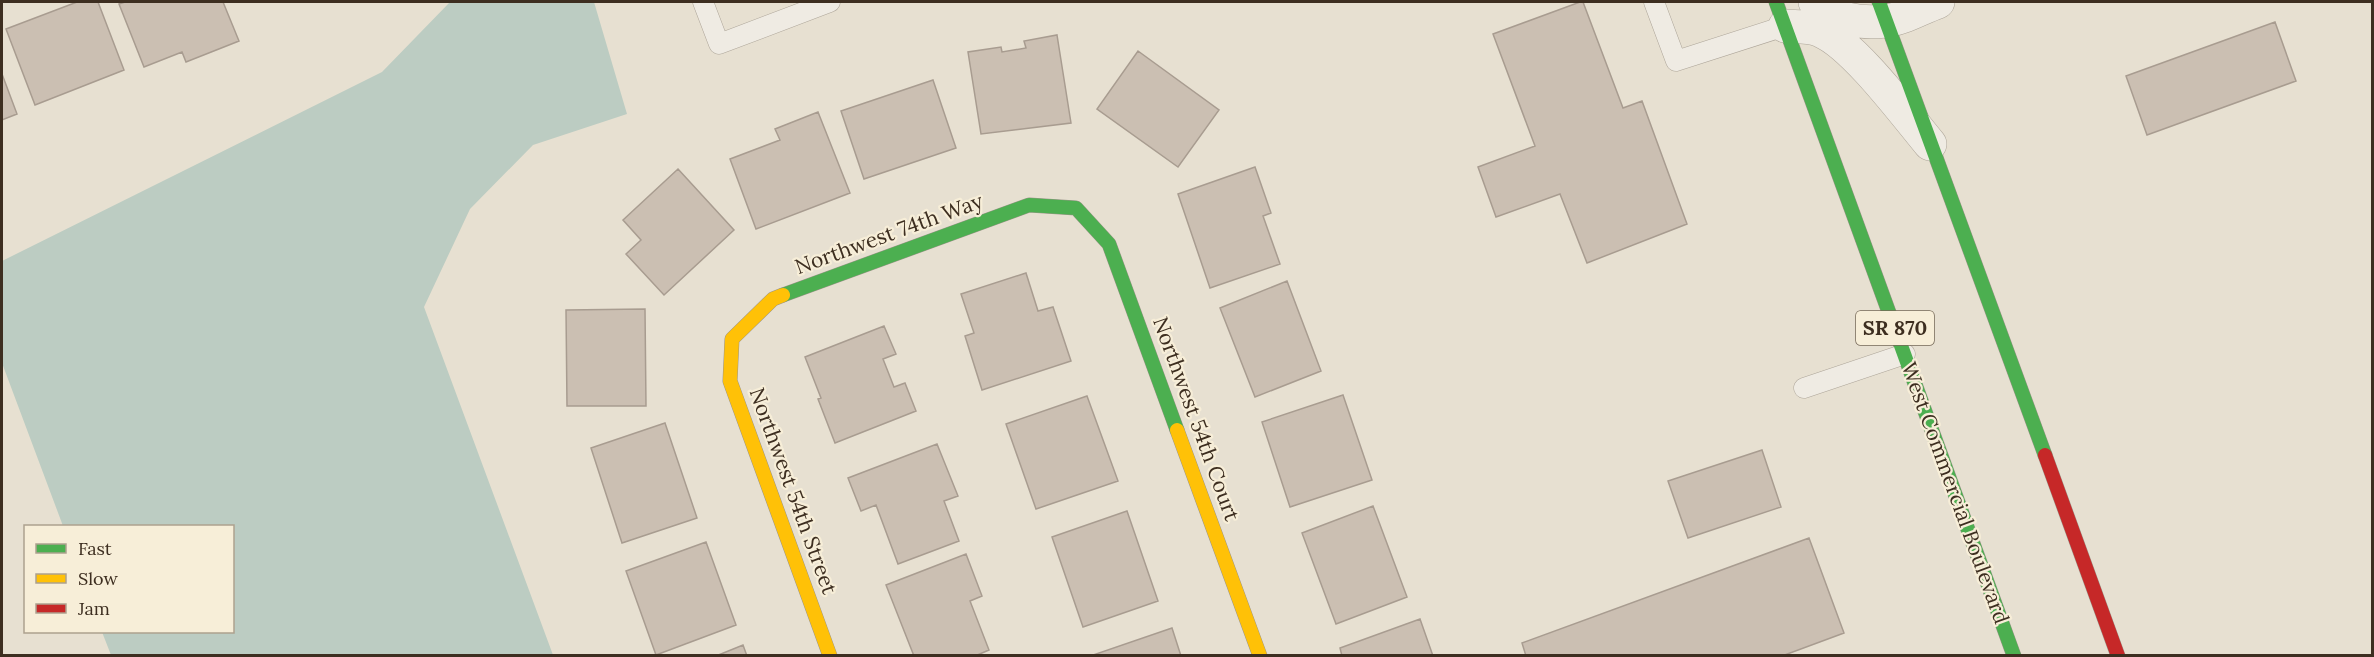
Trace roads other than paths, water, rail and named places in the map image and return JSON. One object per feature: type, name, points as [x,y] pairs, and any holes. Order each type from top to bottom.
[{"type":"main road","points":[[1883,11],[2118,656]]},
{"type":"main road","name":"West Commercial Boulevard","points":[[1780,14],[2014,656]]},
{"type":"main road","name":"Northwest 74th Way","points":[[732,339],[773,299],[1029,205],[1076,208]]},
{"type":"main road","name":"Northwest 54th Court","points":[[1076,208],[1109,244],[1260,656]]},
{"type":"main road","name":"Northwest 54th Street","points":[[732,339],[730,381],[830,656]]},
{"type":"street","points":[[1815,2],[1823,9],[1844,19],[1938,2]]},
{"type":"street","points":[[1780,14],[1819,29],[1837,39],[1931,145]]},
{"type":"lane","points":[[703,2],[719,44],[830,2]]},
{"type":"lane","points":[[1654,2],[1676,61],[1780,14]]},
{"type":"lane","points":[[1804,388],[1905,354]]}]
